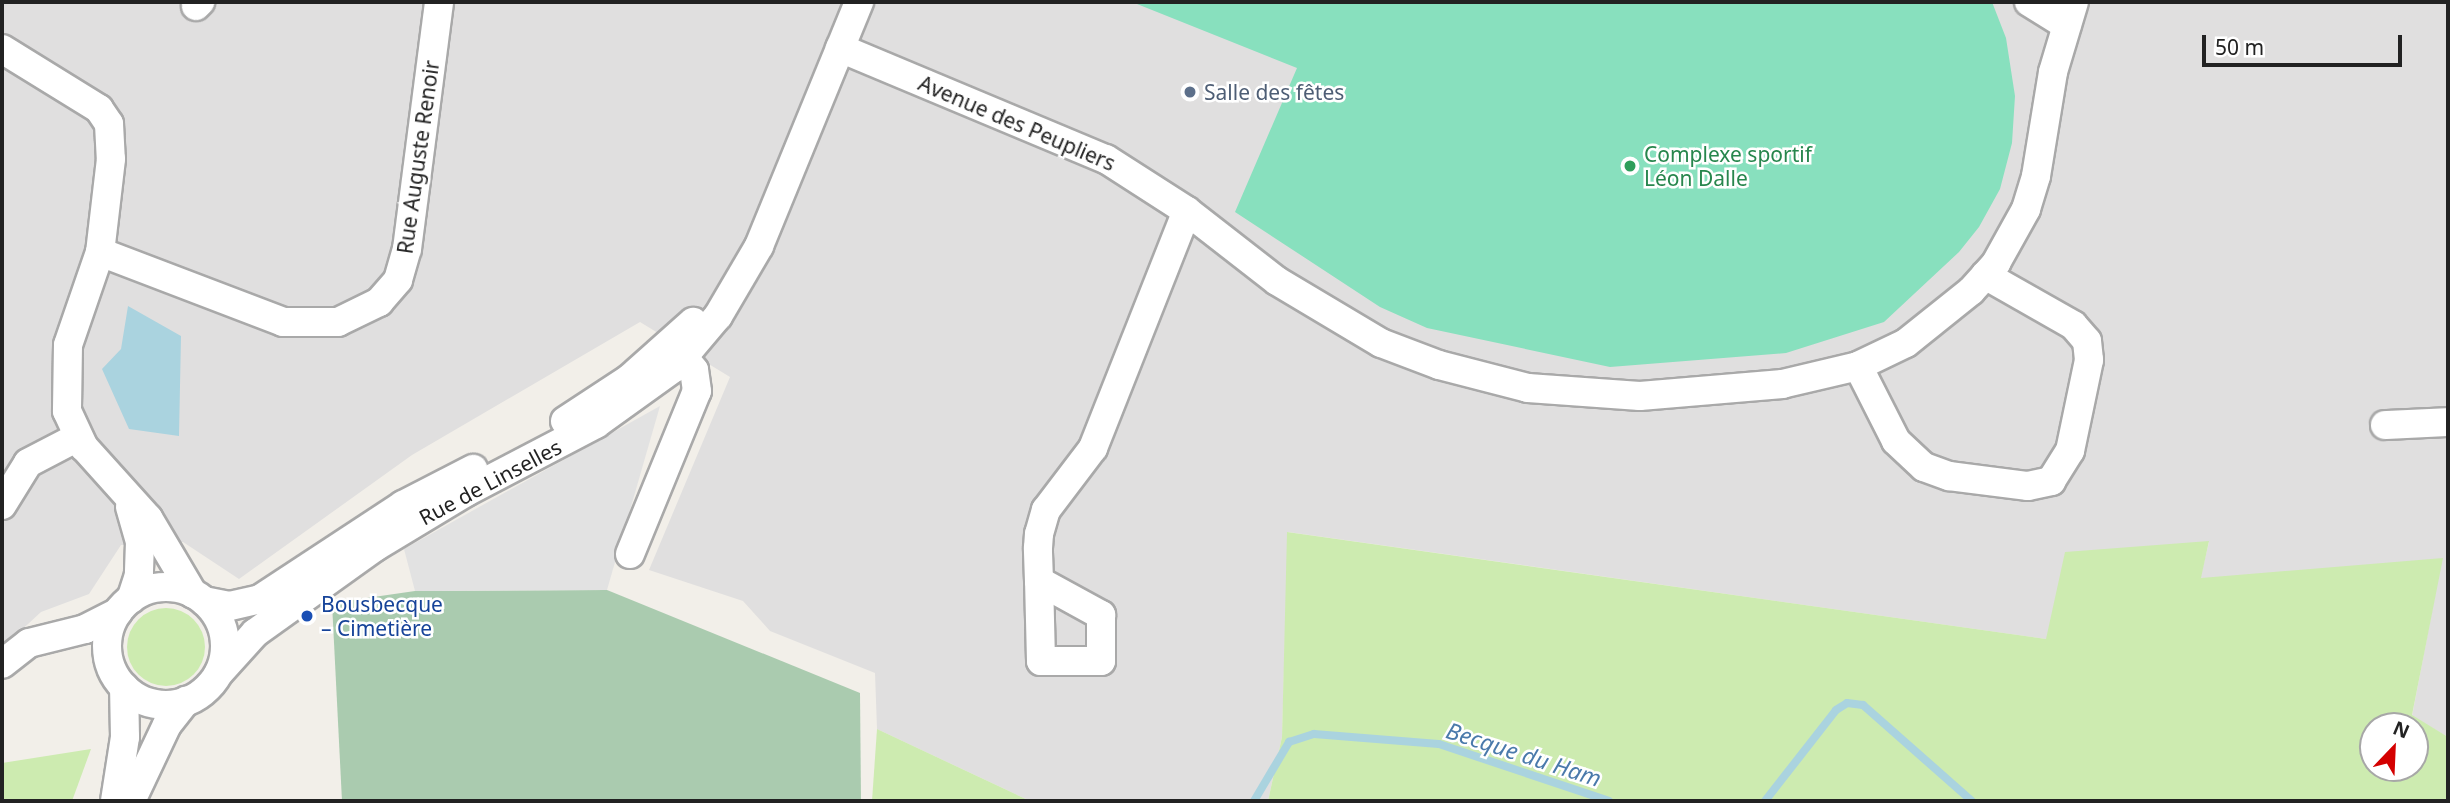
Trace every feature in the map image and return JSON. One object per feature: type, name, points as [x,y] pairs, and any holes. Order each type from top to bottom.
[{"type":"street","name":"Rue Auguste Renoir","points":[[100,252],[283,322],[338,322],[379,302],[398,280],[407,249],[439,2]]},
{"type":"street","name":"Rue de Linselles","points":[[199,597],[240,604],[290,583],[403,505],[575,415],[678,350],[718,316],[772,218],[859,2]]},
{"type":"street","points":[[2029,2],[2070,13]]},
{"type":"street","name":"Avenue des Peupliers","points":[[840,48],[1090,151],[1187,211],[1277,281],[1360,332],[1419,359],[1493,380],[1551,392],[1640,396],[1782,384],[1858,366],[1906,343],[1985,275],[2016,230],[2032,193],[2070,13]]},
{"type":"street","points":[[2,49],[105,115],[112,150],[100,252],[68,345],[65,396],[78,436],[121,489],[148,517],[199,597],[220,622],[225,638],[219,673],[208,687],[186,701],[167,725],[131,801]]},
{"type":"street","points":[[1039,581],[1039,534],[1046,510],[1093,448],[1187,211]]},
{"type":"street","points":[[1858,366],[1896,441],[1924,467],[1949,476],[2028,486],[2051,481],[2070,451],[2089,360],[2087,341],[2073,325],[1985,275]]},
{"type":"street","points":[[630,554],[697,391],[694,370],[678,350]]},
{"type":"street","name":"Rue de Linselles","points":[[219,673],[255,633],[375,547],[466,492],[596,424],[652,387],[678,350]]},
{"type":"street","points":[[2385,425],[2448,422]]},
{"type":"street","points":[[2,505],[28,463],[78,436]]},
{"type":"street","points":[[116,801],[125,737],[119,679],[108,637],[139,575],[140,542],[121,489]]},
{"type":"street","points":[[2,664],[37,640],[85,629],[161,588],[199,597]]},
{"type":"street","points":[[37,640],[68,644],[153,703],[186,701]]},
{"type":"shaded area","points":[[2,2],[2448,2],[2448,737],[2429,726],[2429,712],[2413,712],[2442,559],[2200,579],[2209,542],[2046,639],[1288,532],[1282,737],[1268,801],[1030,801],[877,729],[875,673],[770,631],[743,601],[649,570],[730,377],[640,322],[412,455],[239,579],[183,542],[121,545],[89,594],[41,612],[2,648]]},
{"type":"shaded area","points":[[660,406],[607,590],[415,591],[404,549]]},
{"type":"green space","name":"Complexe sportif Léon Dalle","points":[[1132,2],[1992,2],[2006,38],[2015,96],[2012,143],[2000,189],[1979,227],[1959,252],[1884,322],[1786,353],[1610,367],[1427,328],[1380,307],[1235,212],[1297,68]]},
{"type":"green space","points":[[1287,532],[2046,639],[2065,552],[2209,541],[2201,578],[2443,558],[2413,712],[2359,712],[2359,782],[2429,782],[2429,725],[2448,737],[2448,801],[1268,801],[1282,737]]},
{"type":"green space","points":[[607,590],[860,693],[861,801],[342,801],[332,603],[415,591]]},
{"type":"green space","points":[[166,608],[181,611],[194,619],[202,632],[205,647],[202,662],[194,675],[181,683],[166,686],[151,683],[138,675],[130,662],[127,647],[130,632],[138,619],[151,611]]},
{"type":"green space","points":[[877,729],[1030,801],[872,801]]},
{"type":"green space","points":[[91,749],[72,801],[2,801],[2,763]]},
{"type":"water","points":[[128,306],[181,336],[179,436],[129,429],[102,369],[121,349]]},
{"type":"waterway","name":"Becque du Ham","points":[[1765,801],[1836,710],[1847,703],[1863,705],[1972,801]]},
{"type":"waterway","name":"Becque du Ham","points":[[1254,801],[1289,742],[1314,734],[1439,744],[1609,801]]},
{"type":"place","name":"Salle des fêtes","points":[[1190,92]]},
{"type":"place","name":"Complexe sportif Léon Dalle","points":[[1630,166]]},
{"type":"place","name":"Bousbecque – Cimetière","points":[[307,616]]}]
